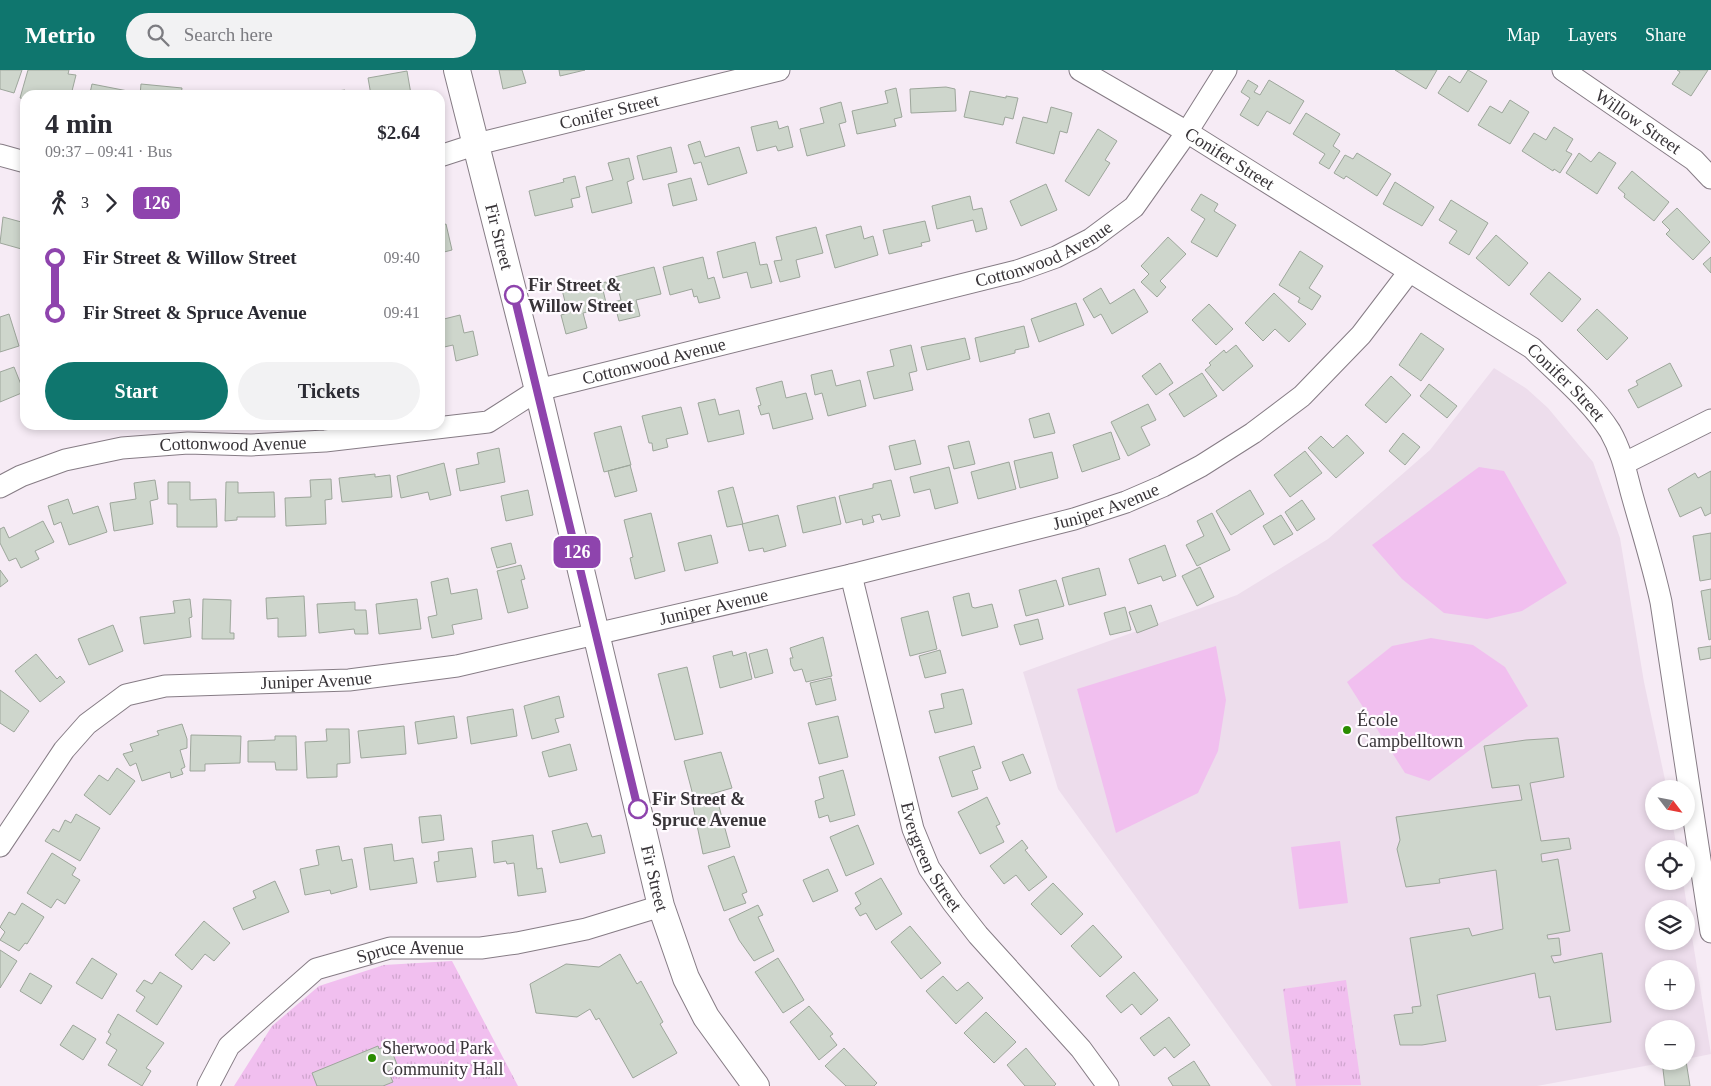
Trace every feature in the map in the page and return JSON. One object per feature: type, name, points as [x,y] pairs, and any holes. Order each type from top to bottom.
[{"type":"street","name":"Fir Street","points":[[457,70],[538,390],[661,906],[686,978],[706,1017],[756,1086]]},
{"type":"street","name":"Conifer Street","points":[[445,154],[477,144],[779,70]]},
{"type":"street","name":"Conifer Street","points":[[1080,70],[1187,132],[1532,348],[1576,391],[1609,430],[1625,463],[1632,494],[1652,557],[1661,602],[1711,932]]},
{"type":"street","name":"Cottonwood Avenue","points":[[445,427],[488,422],[538,390],[1017,271],[1056,257],[1091,240],[1134,207],[1187,132],[1226,70]]},
{"type":"street","name":"Willow Street","points":[[1563,70],[1694,160],[1711,178]]},
{"type":"street","points":[[0,155],[20,161]]},
{"type":"street","name":"Juniper Avenue","points":[[0,846],[64,750],[87,724],[126,695],[165,686],[349,680],[457,666],[851,576],[1074,519],[1126,502],[1163,486],[1201,466],[1253,433],[1302,396],[1361,335],[1409,272]]},
{"type":"street","points":[[1625,463],[1711,420]]},
{"type":"street","name":"Cottonwood Avenue","points":[[0,487],[21,476],[64,460],[122,448],[188,443],[251,445],[325,441],[419,430]]},
{"type":"street","name":"Evergreen Street","points":[[851,576],[913,829],[929,868],[978,935],[1081,1049],[1108,1086]]},
{"type":"street","name":"Spruce Avenue","points":[[208,1086],[229,1046],[316,969],[390,948],[481,948],[517,943],[586,929],[661,906]]},
{"type":"shaded area","name":"École Campbelltown","points":[[1494,368],[1527,389],[1548,408],[1593,462],[1620,538],[1644,682],[1665,780],[1645,780],[1645,830],[1674,830],[1675,840],[1645,840],[1645,890],[1684,890],[1686,900],[1645,900],[1645,950],[1694,950],[1711,1054],[1695,1057],[1695,1020],[1645,1020],[1645,1066],[1537,1086],[1272,1086],[1058,789],[1023,672],[1237,595],[1328,539],[1430,450]]},
{"type":"green space","points":[[1479,467],[1504,471],[1567,583],[1522,611],[1487,619],[1444,613],[1402,579],[1372,545]]},
{"type":"green space","points":[[1431,638],[1473,645],[1505,667],[1528,706],[1429,781],[1405,773],[1347,682],[1392,646]]},
{"type":"green space","points":[[1216,646],[1226,700],[1218,751],[1198,793],[1116,833],[1077,689]]},
{"type":"green space","points":[[1340,841],[1348,903],[1299,909],[1291,847]]},
{"type":"green space","points":[[452,961],[518,1086],[234,1086],[272,1026],[319,986],[384,965]]},
{"type":"green space","points":[[1346,980],[1361,1085],[1296,1086],[1283,989]]},
{"type":"building","points":[[0,70],[22,70],[14,93],[0,89]]},
{"type":"building","points":[[28,70],[69,70],[68,74],[76,75],[72,90],[22,90]]},
{"type":"building","points":[[499,70],[522,70],[526,83],[503,89]]},
{"type":"building","points":[[559,70],[585,70],[560,76]]},
{"type":"building","points":[[1395,70],[1437,70],[1426,89]]},
{"type":"building","points":[[1468,70],[1487,81],[1468,112],[1438,93],[1449,76],[1460,83]]},
{"type":"building","points":[[1677,70],[1708,70],[1691,96],[1672,84],[1680,72]]},
{"type":"building","points":[[407,71],[410,90],[370,90],[368,78]]},
{"type":"building","points":[[1248,80],[1258,86],[1254,92],[1260,95],[1269,80],[1304,101],[1290,124],[1267,111],[1258,126],[1240,115],[1250,98],[1241,92]]},
{"type":"building","points":[[92,84],[123,90],[91,90]]},
{"type":"building","points":[[141,84],[182,88],[182,90],[140,90]]},
{"type":"building","points":[[946,87],[955,89],[956,111],[911,113],[910,89]]},
{"type":"building","points":[[896,88],[902,117],[894,119],[896,126],[857,134],[852,111],[888,103],[885,91]]},
{"type":"building","points":[[970,91],[1006,98],[1006,96],[1018,98],[1013,119],[1005,117],[1003,125],[964,117]]},
{"type":"building","points":[[1510,100],[1529,112],[1510,144],[1478,125],[1490,106],[1502,113]]},
{"type":"building","points":[[841,102],[846,122],[839,124],[845,146],[807,156],[800,129],[824,123],[820,108]]},
{"type":"building","points":[[1051,107],[1072,113],[1067,133],[1060,131],[1054,154],[1016,143],[1023,117],[1047,123]]},
{"type":"building","points":[[1306,113],[1340,134],[1333,146],[1340,151],[1329,169],[1319,163],[1325,154],[1293,134]]},
{"type":"building","points":[[777,121],[779,129],[788,126],[793,147],[778,151],[776,146],[757,151],[751,127]]},
{"type":"building","points":[[1554,127],[1573,139],[1566,151],[1572,154],[1560,173],[1554,169],[1553,171],[1522,151],[1534,133],[1546,140]]},
{"type":"building","points":[[1098,129],[1117,141],[1105,160],[1110,163],[1089,196],[1065,181]]},
{"type":"building","points":[[700,141],[705,157],[739,147],[747,173],[708,185],[701,162],[694,164],[688,145]]},
{"type":"building","points":[[671,147],[677,172],[643,180],[637,156]]},
{"type":"building","points":[[1599,152],[1616,163],[1597,194],[1566,173],[1579,153],[1591,162]]},
{"type":"building","points":[[1357,153],[1391,174],[1377,196],[1346,176],[1344,179],[1334,173],[1345,155],[1353,159]]},
{"type":"building","points":[[629,158],[634,179],[627,182],[632,203],[592,213],[586,187],[613,180],[608,163]]},
{"type":"building","points":[[1632,171],[1669,202],[1654,221],[1624,197],[1625,194],[1618,188]]},
{"type":"building","points":[[575,176],[580,197],[571,199],[573,207],[535,216],[529,191],[564,182],[563,179]]},
{"type":"building","points":[[691,178],[697,200],[673,206],[668,184]]},
{"type":"building","points":[[1395,182],[1434,207],[1422,226],[1383,204]]},
{"type":"building","points":[[1046,184],[1057,210],[1021,226],[1010,201]]},
{"type":"building","points":[[1201,194],[1218,204],[1214,211],[1236,225],[1217,257],[1191,242],[1205,219],[1191,210]]},
{"type":"building","points":[[970,196],[973,210],[982,208],[987,229],[976,232],[973,220],[937,229],[932,206]]},
{"type":"building","points":[[1451,200],[1488,223],[1469,255],[1449,243],[1457,231],[1439,220]]},
{"type":"building","points":[[1677,208],[1710,242],[1693,260],[1666,234],[1670,230],[1662,222]]},
{"type":"building","points":[[3,217],[20,222],[20,249],[0,243]]},
{"type":"building","points":[[925,221],[930,241],[921,243],[922,246],[889,254],[883,230]]},
{"type":"building","points":[[445,224],[452,250],[445,252]]},
{"type":"building","points":[[861,226],[864,239],[873,236],[878,255],[835,268],[826,235]]},
{"type":"building","points":[[816,227],[823,253],[796,260],[800,277],[780,282],[774,261],[782,260],[776,237]]},
{"type":"building","points":[[1496,235],[1528,263],[1509,286],[1476,258]]},
{"type":"building","points":[[1168,237],[1186,254],[1160,281],[1166,287],[1157,297],[1141,282],[1149,274],[1141,266]]},
{"type":"building","points":[[755,242],[760,265],[767,264],[772,283],[751,288],[747,272],[723,278],[717,252]]},
{"type":"building","points":[[1300,251],[1323,266],[1309,288],[1321,296],[1312,310],[1298,302],[1300,298],[1279,285]]},
{"type":"building","points":[[703,257],[708,279],[714,277],[720,298],[699,303],[697,296],[694,297],[692,289],[670,295],[663,267]]},
{"type":"building","points":[[1711,257],[1711,273],[1703,264]]},
{"type":"building","points":[[654,267],[661,294],[636,300],[640,316],[619,321],[614,302],[621,300],[615,277]]},
{"type":"building","points":[[1549,272],[1581,299],[1562,322],[1530,294]]},
{"type":"building","points":[[601,281],[601,283],[606,282],[608,289],[603,290],[607,307],[583,313],[587,328],[566,334],[561,315],[568,313],[562,290]]},
{"type":"building","points":[[1101,288],[1110,304],[1134,289],[1148,312],[1112,334],[1101,314],[1094,318],[1083,299]]},
{"type":"building","points":[[1274,293],[1306,324],[1289,342],[1275,329],[1263,341],[1245,323]]},
{"type":"building","points":[[1076,303],[1084,325],[1039,342],[1031,319]]},
{"type":"building","points":[[1209,304],[1233,329],[1216,345],[1192,320]]},
{"type":"building","points":[[1597,309],[1628,338],[1607,360],[1577,330]]},
{"type":"building","points":[[9,314],[19,346],[0,352],[0,317]]},
{"type":"building","points":[[460,315],[464,333],[473,331],[478,355],[456,361],[453,345],[445,347],[445,319]]},
{"type":"building","points":[[1024,326],[1029,347],[1015,350],[1015,353],[980,362],[975,338]]},
{"type":"building","points":[[1421,333],[1444,349],[1421,381],[1399,365]]},
{"type":"building","points":[[965,338],[970,359],[927,370],[921,347]]},
{"type":"building","points":[[911,345],[917,371],[909,373],[913,390],[874,399],[867,372],[894,366],[890,350]]},
{"type":"building","points":[[1236,345],[1253,366],[1223,391],[1205,370],[1211,365],[1209,363],[1224,350],[1226,353]]},
{"type":"building","points":[[1160,363],[1173,383],[1156,395],[1142,376]]},
{"type":"building","points":[[1670,363],[1682,386],[1638,408],[1628,390],[1638,385],[1636,381]]},
{"type":"building","points":[[14,367],[20,382],[20,394],[0,402],[0,372]]},
{"type":"building","points":[[832,370],[836,386],[860,380],[866,406],[828,416],[822,393],[815,395],[811,375]]},
{"type":"building","points":[[1202,373],[1217,396],[1184,417],[1169,394]]},
{"type":"building","points":[[1391,376],[1411,395],[1386,423],[1365,405]]},
{"type":"building","points":[[782,381],[786,398],[806,393],[813,419],[773,429],[769,413],[761,415],[758,406],[761,405],[756,388]]},
{"type":"building","points":[[1429,384],[1457,406],[1447,418],[1420,396]]},
{"type":"building","points":[[715,399],[719,415],[739,410],[744,434],[708,442],[698,403]]},
{"type":"building","points":[[1148,404],[1156,420],[1141,427],[1150,445],[1128,456],[1111,422]]},
{"type":"building","points":[[681,407],[688,434],[666,439],[668,447],[653,451],[642,416]]},
{"type":"building","points":[[1049,413],[1055,433],[1034,438],[1029,419]]},
{"type":"building","points":[[621,426],[631,465],[604,472],[594,433]]},
{"type":"building","points":[[1111,432],[1120,459],[1082,472],[1073,445]]},
{"type":"building","points":[[1403,433],[1420,447],[1405,465],[1389,451]]},
{"type":"building","points":[[1347,435],[1364,453],[1336,478],[1308,448],[1321,436],[1333,448]]},
{"type":"building","points":[[915,440],[921,464],[895,470],[889,446]]},
{"type":"building","points":[[969,441],[975,464],[954,469],[948,446]]},
{"type":"building","points":[[499,448],[505,482],[460,491],[456,469],[479,464],[477,453]]},
{"type":"building","points":[[1305,451],[1322,473],[1290,497],[1274,475]]},
{"type":"building","points":[[1052,452],[1058,478],[1020,488],[1014,461]]},
{"type":"building","points":[[1009,462],[1016,489],[978,499],[971,472]]},
{"type":"building","points":[[444,463],[451,495],[430,500],[428,492],[401,498],[397,476]]},
{"type":"building","points":[[630,465],[637,491],[615,497],[608,471]]},
{"type":"building","points":[[949,467],[958,503],[935,509],[930,489],[914,493],[910,477]]},
{"type":"building","points":[[1711,471],[1711,513],[1705,516],[1701,507],[1680,517],[1668,489],[1695,473],[1698,478]]},
{"type":"building","points":[[375,474],[375,477],[390,475],[392,497],[342,502],[339,478]]},
{"type":"building","points":[[331,479],[332,499],[325,500],[326,524],[286,526],[285,498],[311,497],[310,480]]},
{"type":"building","points":[[155,480],[158,499],[150,501],[153,524],[114,531],[110,503],[136,499],[134,483]]},
{"type":"building","points":[[891,480],[900,516],[882,520],[880,514],[872,516],[874,522],[863,525],[862,519],[846,523],[839,496],[873,488],[873,484]]},
{"type":"building","points":[[168,482],[190,482],[190,500],[216,499],[217,527],[177,527],[177,504],[168,504]]},
{"type":"building","points":[[226,482],[238,482],[238,493],[274,492],[275,517],[237,517],[237,520],[225,521]]},
{"type":"building","points":[[733,487],[743,524],[727,527],[718,491]]},
{"type":"building","points":[[528,490],[533,515],[506,521],[501,496]]},
{"type":"building","points":[[1250,490],[1264,514],[1231,535],[1216,511]]},
{"type":"building","points":[[835,497],[841,524],[803,533],[797,506]]},
{"type":"building","points":[[68,499],[73,514],[98,506],[107,532],[69,545],[61,522],[54,525],[48,506]]},
{"type":"building","points":[[1302,500],[1315,519],[1297,531],[1285,512]]},
{"type":"building","points":[[651,513],[665,571],[635,579],[630,558],[633,557],[624,520]]},
{"type":"building","points":[[1212,513],[1230,550],[1197,566],[1186,545],[1204,536],[1197,521]]},
{"type":"building","points":[[778,515],[786,546],[764,552],[763,548],[749,551],[742,524]]},
{"type":"building","points":[[1281,515],[1293,534],[1274,545],[1263,526]]},
{"type":"building","points":[[43,521],[54,542],[35,551],[39,559],[21,568],[16,558],[9,561],[0,543],[0,529],[4,527],[9,538]]},
{"type":"building","points":[[1711,533],[1711,579],[1700,581],[1693,536]]},
{"type":"building","points":[[711,535],[718,563],[685,571],[678,543]]},
{"type":"building","points":[[511,543],[516,563],[497,568],[491,548]]},
{"type":"building","points":[[1165,545],[1176,576],[1163,581],[1161,576],[1138,584],[1129,559]]},
{"type":"building","points":[[521,565],[525,579],[521,580],[528,608],[508,613],[497,571]]},
{"type":"building","points":[[1200,567],[1214,597],[1197,606],[1182,576]]},
{"type":"building","points":[[1099,568],[1106,595],[1069,605],[1062,578]]},
{"type":"building","points":[[0,570],[8,581],[0,587]]},
{"type":"building","points":[[448,578],[451,594],[477,589],[482,619],[452,625],[454,634],[432,638],[428,617],[437,615],[431,582]]},
{"type":"building","points":[[1056,580],[1064,606],[1026,616],[1019,590]]},
{"type":"building","points":[[1711,589],[1711,639],[1709,640],[1701,591]]},
{"type":"building","points":[[969,593],[972,607],[992,604],[998,627],[962,636],[953,597]]},
{"type":"building","points":[[304,596],[306,636],[278,637],[278,618],[267,619],[266,598]]},
{"type":"building","points":[[190,599],[192,617],[189,618],[191,637],[144,644],[140,617],[175,613],[173,601]]},
{"type":"building","points":[[203,599],[231,600],[230,633],[234,633],[234,639],[202,639]]},
{"type":"building","points":[[417,599],[421,629],[379,634],[376,604]]},
{"type":"building","points":[[355,602],[355,610],[366,610],[368,634],[355,634],[354,629],[319,633],[317,604]]},
{"type":"building","points":[[1151,605],[1158,625],[1137,633],[1129,612]]},
{"type":"building","points":[[1125,607],[1131,630],[1110,635],[1104,613]]},
{"type":"building","points":[[928,611],[937,649],[910,656],[901,618]]},
{"type":"building","points":[[1038,619],[1043,639],[1020,645],[1014,625]]},
{"type":"building","points":[[113,625],[123,651],[89,665],[78,639]]},
{"type":"building","points":[[823,637],[832,676],[806,682],[802,669],[794,671],[791,665],[790,658],[793,658],[790,648]]},
{"type":"building","points":[[1711,646],[1711,658],[1700,660],[1698,648]]},
{"type":"building","points":[[767,649],[773,673],[755,678],[749,654]]},
{"type":"building","points":[[940,650],[946,673],[925,678],[919,656]]},
{"type":"building","points":[[732,651],[733,656],[746,652],[752,679],[720,688],[713,656]]},
{"type":"building","points":[[36,654],[57,679],[60,676],[65,682],[40,702],[15,671]]},
{"type":"building","points":[[687,667],[703,734],[675,740],[658,674]]},
{"type":"building","points":[[831,678],[836,700],[816,705],[810,683]]},
{"type":"building","points":[[963,689],[972,724],[935,733],[929,711],[944,708],[941,694]]},
{"type":"building","points":[[0,690],[29,711],[14,732],[0,723]]},
{"type":"building","points":[[559,696],[564,717],[555,719],[559,732],[532,739],[524,706]]},
{"type":"building","points":[[513,709],[517,736],[471,744],[467,717]]},
{"type":"building","points":[[454,716],[457,738],[418,744],[415,722]]},
{"type":"building","points":[[838,716],[848,757],[819,764],[808,723]]},
{"type":"building","points":[[182,724],[187,739],[187,748],[180,750],[185,767],[181,769],[183,774],[171,778],[170,772],[142,781],[136,763],[130,766],[123,754],[133,751],[130,744],[159,735],[157,731]]},
{"type":"building","points":[[404,726],[406,754],[361,758],[358,731]]},
{"type":"building","points":[[326,729],[349,729],[350,763],[337,764],[337,777],[307,778],[305,742],[327,741]]},
{"type":"building","points":[[191,735],[241,736],[240,763],[205,764],[205,771],[190,771]]},
{"type":"building","points":[[275,736],[296,736],[297,770],[276,770],[275,762],[248,762],[248,741],[275,740]]},
{"type":"building","points":[[1558,738],[1564,777],[1530,783],[1541,841],[1569,838],[1571,849],[1541,854],[1542,862],[1558,859],[1570,931],[1547,935],[1548,939],[1559,938],[1561,955],[1551,956],[1554,963],[1602,953],[1611,1022],[1556,1030],[1550,996],[1539,998],[1535,973],[1437,995],[1446,1041],[1422,1045],[1400,1045],[1394,1015],[1413,1013],[1412,1007],[1421,1006],[1410,938],[1469,928],[1472,936],[1503,929],[1496,870],[1439,879],[1440,883],[1406,887],[1397,849],[1400,840],[1396,817],[1522,800],[1519,785],[1492,788],[1484,746]]},
{"type":"building","points":[[570,744],[577,770],[549,777],[542,752]]},
{"type":"building","points":[[974,746],[981,768],[972,771],[978,789],[952,797],[939,757]]},
{"type":"building","points":[[721,752],[732,788],[694,799],[684,761]]},
{"type":"building","points":[[1023,754],[1031,773],[1010,781],[1002,762]]},
{"type":"building","points":[[117,768],[135,781],[110,815],[84,795],[99,775],[108,781]]},
{"type":"building","points":[[843,770],[855,815],[830,822],[828,815],[819,818],[815,801],[824,798],[819,777]]},
{"type":"building","points":[[987,797],[1000,824],[996,826],[1004,842],[980,854],[958,812]]},
{"type":"building","points":[[717,799],[730,847],[703,854],[693,806]]},
{"type":"building","points":[[76,814],[100,828],[80,861],[45,841],[53,829],[59,832],[65,820],[71,823]]},
{"type":"building","points":[[441,815],[444,840],[422,843],[419,817]]},
{"type":"building","points":[[587,823],[592,837],[601,835],[605,853],[560,863],[552,831]]},
{"type":"building","points":[[858,825],[874,864],[846,876],[830,837]]},
{"type":"building","points":[[533,835],[537,869],[542,868],[546,892],[518,896],[514,863],[507,864],[506,861],[494,863],[492,841]]},
{"type":"building","points":[[1022,840],[1028,848],[1025,850],[1047,877],[1029,891],[1016,875],[1004,884],[990,866]]},
{"type":"building","points":[[392,844],[394,861],[413,858],[417,883],[370,890],[364,848]]},
{"type":"building","points":[[339,846],[342,861],[352,859],[357,887],[331,894],[330,890],[305,895],[300,869],[319,865],[316,850]]},
{"type":"building","points":[[472,848],[476,877],[437,882],[434,862],[439,861],[438,852]]},
{"type":"building","points":[[52,853],[76,868],[72,875],[80,880],[65,904],[57,899],[51,908],[27,893]]},
{"type":"building","points":[[734,856],[747,892],[742,894],[746,903],[724,911],[708,866]]},
{"type":"building","points":[[828,869],[838,891],[813,902],[803,880]]},
{"type":"building","points":[[881,878],[902,914],[876,930],[866,913],[860,916],[855,908],[861,904],[855,893]]},
{"type":"building","points":[[275,881],[289,912],[243,930],[233,908],[256,898],[253,891]]},
{"type":"building","points":[[1053,883],[1083,914],[1061,935],[1031,904]]},
{"type":"building","points":[[22,903],[44,917],[27,944],[25,943],[19,951],[0,940],[5,932],[0,927],[9,912],[15,915]]},
{"type":"building","points":[[758,905],[763,915],[758,917],[774,951],[754,961],[739,940],[729,919]]},
{"type":"building","points":[[204,921],[230,943],[214,961],[205,954],[192,970],[175,955]]},
{"type":"building","points":[[1093,925],[1122,957],[1100,977],[1071,946]]},
{"type":"building","points":[[910,926],[941,963],[921,979],[891,942]]},
{"type":"building","points":[[0,950],[17,961],[0,988]]},
{"type":"building","points":[[620,954],[637,984],[641,981],[663,1022],[660,1024],[677,1053],[633,1078],[599,1018],[596,1020],[590,1009],[577,1017],[536,1013],[530,984],[566,964],[599,967]]},
{"type":"building","points":[[92,958],[117,974],[102,999],[76,983]]},
{"type":"building","points":[[778,958],[804,1000],[783,1013],[755,972]]},
{"type":"building","points":[[160,972],[182,986],[157,1025],[136,1011],[145,997],[136,991],[144,980],[152,984]]},
{"type":"building","points":[[1134,972],[1158,1000],[1141,1015],[1132,1004],[1121,1013],[1106,996]]},
{"type":"building","points":[[30,973],[52,986],[41,1004],[20,991]]},
{"type":"building","points":[[943,976],[957,991],[968,982],[983,998],[956,1024],[926,991]]},
{"type":"building","points":[[809,1006],[833,1034],[830,1036],[837,1045],[819,1060],[790,1022]]},
{"type":"building","points":[[986,1012],[1016,1042],[994,1063],[964,1033]]},
{"type":"building","points":[[118,1014],[164,1043],[146,1068],[151,1071],[142,1086],[108,1065],[117,1050],[106,1043],[111,1034],[108,1032]]},
{"type":"building","points":[[1169,1017],[1190,1045],[1174,1058],[1165,1047],[1154,1056],[1140,1038]]},
{"type":"building","points":[[73,1025],[96,1039],[83,1060],[60,1045]]},
{"type":"building","name":"Sherwood Park Community Hall","points":[[389,1044],[398,1067],[388,1071],[393,1082],[383,1086],[317,1086],[312,1073],[378,1046],[379,1049]]},
{"type":"building","points":[[844,1048],[877,1083],[874,1086],[846,1086],[825,1066]]},
{"type":"building","points":[[1026,1048],[1056,1084],[1054,1086],[1025,1086],[1007,1065]]},
{"type":"building","points":[[1194,1061],[1210,1086],[1173,1086],[1168,1078]]},
{"type":"building","points":[[1663,1070],[1687,1070],[1690,1086],[1665,1086]]},
{"type":"bus line","name":"126","points":[[514,295],[638,809]]},
{"type":"place","name":"Fir Street & Willow Street","points":[[514,295]]},
{"type":"place","name":"École Campbelltown","points":[[1347,730]]},
{"type":"place","name":"Fir Street & Spruce Avenue","points":[[638,809]]},
{"type":"place","name":"Sherwood Park Community Hall","points":[[372,1058]]}]
